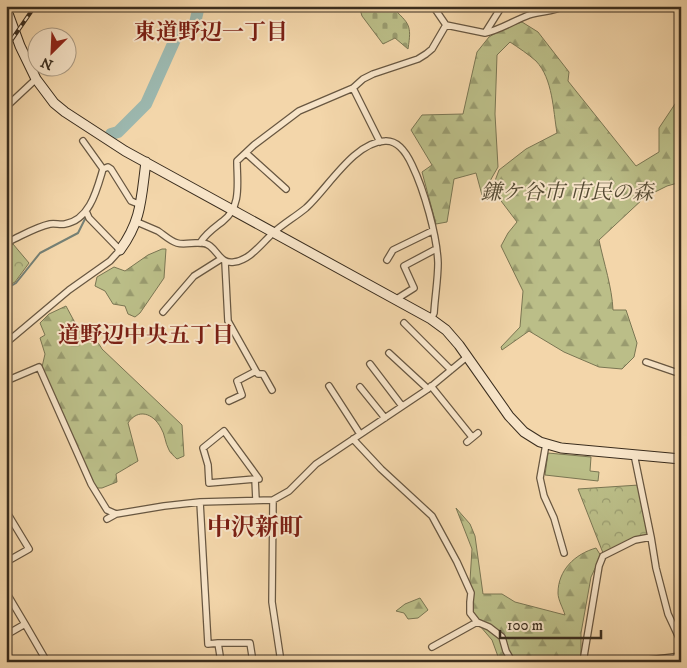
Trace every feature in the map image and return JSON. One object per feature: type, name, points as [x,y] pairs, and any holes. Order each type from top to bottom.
[{"type":"street","points":[[433,6],[446,25],[480,34],[530,15],[556,10],[564,6]]},
{"type":"street","points":[[485,33],[502,6]]},
{"type":"street","points":[[6,8],[20,46],[36,79],[49,98],[65,112],[146,162],[431,319],[446,330],[468,356],[509,416],[524,432],[546,444],[561,448],[681,459]]},
{"type":"street","points":[[200,243],[208,231],[225,220],[232,210],[237,200],[238,191],[237,161],[246,153],[299,112],[353,88],[372,74],[418,59],[426,54],[432,49],[446,25]]},
{"type":"street","points":[[6,108],[36,79]]},
{"type":"street","points":[[353,88],[380,142]]},
{"type":"street","points":[[137,222],[159,232],[174,243],[200,243],[210,246],[223,260],[234,262],[246,258],[273,233],[307,207],[356,154],[368,146],[391,141],[399,145],[420,182],[432,231],[438,263],[434,312],[431,319]]},
{"type":"street","points":[[83,142],[103,169]]},
{"type":"street","points":[[246,153],[286,189]]},
{"type":"street","points":[[6,343],[69,290],[110,261],[120,250],[137,222],[146,162]]},
{"type":"street","points":[[103,169],[108,167],[111,169],[130,201],[141,205]]},
{"type":"street","points":[[6,248],[10,241],[52,223],[64,225],[74,221],[86,211],[95,195],[103,169]]},
{"type":"street","points":[[86,211],[89,218],[120,250]]},
{"type":"street","points":[[387,260],[393,250],[432,231]]},
{"type":"street","points":[[395,300],[414,288],[404,266],[436,249]]},
{"type":"street","points":[[163,312],[194,276],[223,260]]},
{"type":"street","points":[[223,260],[228,321],[256,371],[258,374],[263,374],[272,390]]},
{"type":"street","points":[[404,323],[451,370]]},
{"type":"street","points":[[389,353],[430,387],[472,438]]},
{"type":"street","points":[[107,519],[116,514],[200,502],[273,500],[289,492],[313,466],[430,387],[468,356]]},
{"type":"street","points":[[646,362],[681,374]]},
{"type":"street","points":[[370,364],[402,406]]},
{"type":"street","points":[[6,381],[38,366],[91,484],[107,510],[116,514]]},
{"type":"street","points":[[229,401],[243,396],[237,381],[256,371]]},
{"type":"street","points":[[329,386],[360,434]]},
{"type":"street","points":[[360,387],[385,418]]},
{"type":"street","points":[[224,431],[259,479],[255,479],[209,482],[208,465],[202,448],[224,431]]},
{"type":"street","points":[[466,442],[478,433]]},
{"type":"street","points":[[353,439],[432,516],[457,562],[471,593],[470,613],[476,622],[489,627],[502,638],[506,651],[514,662]]},
{"type":"street","points":[[546,444],[540,478],[544,496],[554,518],[564,553]]},
{"type":"street","points":[[634,454],[656,568],[668,614],[681,642]]},
{"type":"street","points":[[255,479],[256,500]]},
{"type":"street","points":[[273,500],[272,602],[281,662]]},
{"type":"street","points":[[200,502],[208,644],[250,643],[253,662]]},
{"type":"street","points":[[6,511],[29,549],[6,562]]},
{"type":"street","points":[[566,662],[583,662],[599,566],[603,556],[635,540],[651,537]]},
{"type":"street","points":[[6,592],[47,662]]},
{"type":"street","points":[[432,648],[476,622]]},
{"type":"street","points":[[6,635],[25,624]]},
{"type":"street","points":[[218,643],[221,662]]},
{"type":"street","points":[[633,662],[681,656]]},
{"type":"green space","points":[[359,6],[392,7],[408,25],[410,34],[408,49],[395,38],[383,44],[362,16]]},
{"type":"green space","name":"鎌ケ谷市 市民の森","points":[[522,22],[538,32],[569,72],[568,81],[636,166],[659,152],[659,128],[681,95],[681,182],[667,186],[645,197],[599,240],[613,310],[626,310],[637,343],[634,357],[622,369],[599,367],[564,352],[529,331],[502,350],[501,347],[520,327],[523,291],[501,246],[517,222],[492,189],[499,170],[526,149],[557,133],[549,86],[542,68],[533,58],[510,42],[497,55],[495,114],[498,167],[482,195],[476,173],[454,179],[447,222],[436,224],[422,172],[432,165],[411,130],[422,115],[463,114],[477,52],[489,37],[504,28]]},
{"type":"green space","points":[[13,244],[29,263],[15,282],[6,287],[6,251]]},
{"type":"green space","points":[[166,249],[164,278],[140,313],[135,317],[128,314],[125,306],[113,304],[105,291],[95,286],[97,277],[114,267],[125,271],[148,255]]},
{"type":"green space","points":[[66,306],[81,334],[91,337],[96,341],[102,349],[182,425],[184,456],[177,459],[170,452],[162,430],[154,419],[145,414],[136,415],[128,423],[138,461],[116,474],[117,482],[102,488],[95,488],[42,367],[45,354],[40,338],[45,335],[40,323],[49,314]]},
{"type":"green space","points":[[548,453],[591,457],[590,471],[599,472],[598,481],[545,475]]},
{"type":"green space","points":[[639,485],[649,535],[603,553],[578,489]]},
{"type":"green space","points":[[456,508],[470,524],[475,536],[483,594],[502,594],[515,602],[565,615],[558,596],[564,570],[581,554],[596,548],[601,556],[591,577],[581,633],[581,659],[552,662],[500,662],[492,640],[468,612],[472,549]]},
{"type":"green space","points":[[420,598],[428,610],[418,618],[408,619],[404,613],[396,611],[405,604]]},
{"type":"waterway","points":[[111,134],[118,132],[146,104],[177,35],[195,23],[199,6]]},
{"type":"waterway","points":[[6,289],[16,283],[40,253],[78,233],[85,219]]},
{"type":"railway","points":[[6,48],[35,6]]},
{"type":"district","name":"東道野辺一丁目","points":[[211,31]]},
{"type":"district","name":"道野辺中央五丁目","points":[[146,334]]},
{"type":"district","name":"中沢新町","points":[[255,527]]}]
